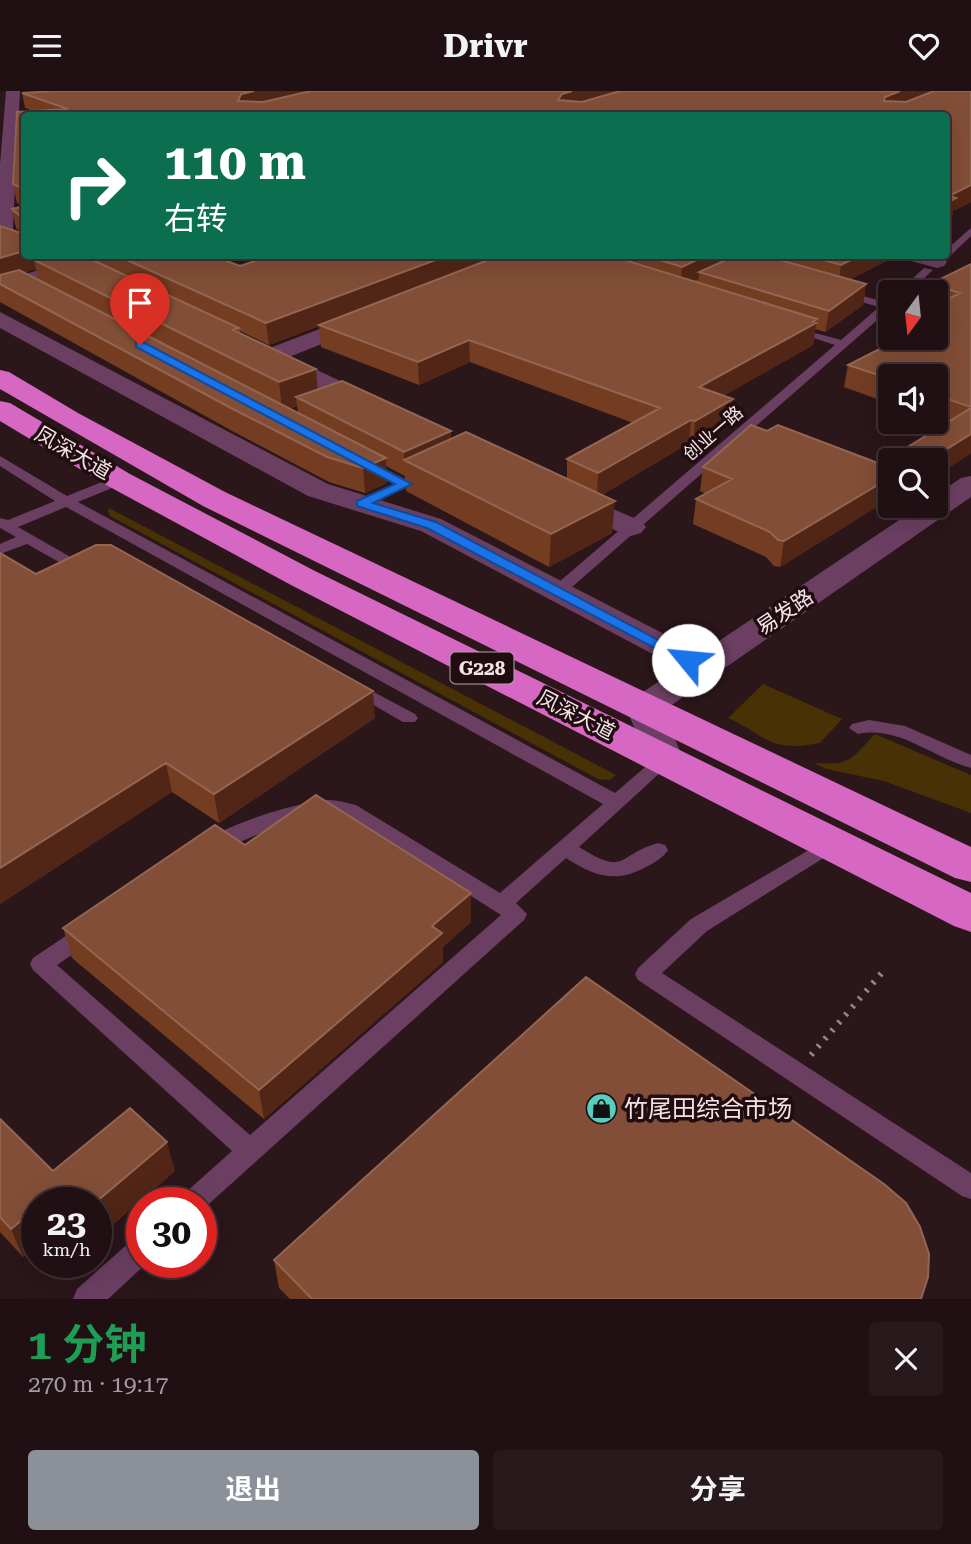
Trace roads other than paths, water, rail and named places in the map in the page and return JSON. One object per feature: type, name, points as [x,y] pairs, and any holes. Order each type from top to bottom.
[{"type":"highway","name":"凤深大道","points":[[0,378],[68,419],[214,499],[971,866]]},
{"type":"highway","name":"凤深大道","points":[[0,409],[119,480],[303,578],[971,914]]},
{"type":"street","points":[[13,91],[16,172],[5,233],[21,242]]},
{"type":"street","points":[[63,259],[113,282]]},
{"type":"street","points":[[0,289],[27,286],[96,259]]},
{"type":"street","points":[[270,356],[386,311]]},
{"type":"street","points":[[0,319],[318,490],[431,525],[704,668]]},
{"type":"street","points":[[246,345],[270,356],[338,398],[399,418]]},
{"type":"street","name":"易发路","points":[[644,708],[971,484]]},
{"type":"street","points":[[546,487],[631,527]]},
{"type":"street","points":[[644,708],[665,760]]},
{"type":"lane","points":[[950,251],[971,231]]},
{"type":"lane","points":[[917,280],[939,261]]},
{"type":"lane","points":[[835,291],[878,301]]},
{"type":"lane","name":"创业一路","points":[[558,591],[878,314]]},
{"type":"lane","points":[[780,324],[843,344]]},
{"type":"lane","points":[[356,458],[405,484]]},
{"type":"lane","points":[[0,460],[66,502],[617,803]]},
{"type":"lane","points":[[361,504],[428,474]]},
{"type":"lane","points":[[3,524],[119,480]]},
{"type":"lane","points":[[3,524],[71,563],[102,562]]},
{"type":"lane","points":[[0,550],[27,538]]},
{"type":"lane","points":[[337,677],[409,718]]},
{"type":"lane","points":[[858,728],[866,725],[884,726],[971,762]]},
{"type":"lane","points":[[501,904],[665,760]]},
{"type":"lane","points":[[195,858],[239,832],[311,808],[349,810],[516,914],[211,1187]]},
{"type":"lane","points":[[831,843],[699,925],[646,974],[971,1187]]},
{"type":"lane","points":[[565,848],[597,868],[613,873],[628,870],[658,850]]},
{"type":"lane","points":[[107,919],[41,964],[250,1152]]},
{"type":"lane","points":[[86,1299],[126,1263]]},
{"type":"place","name":"竹尾田综合市场","points":[[601,1109]]}]
